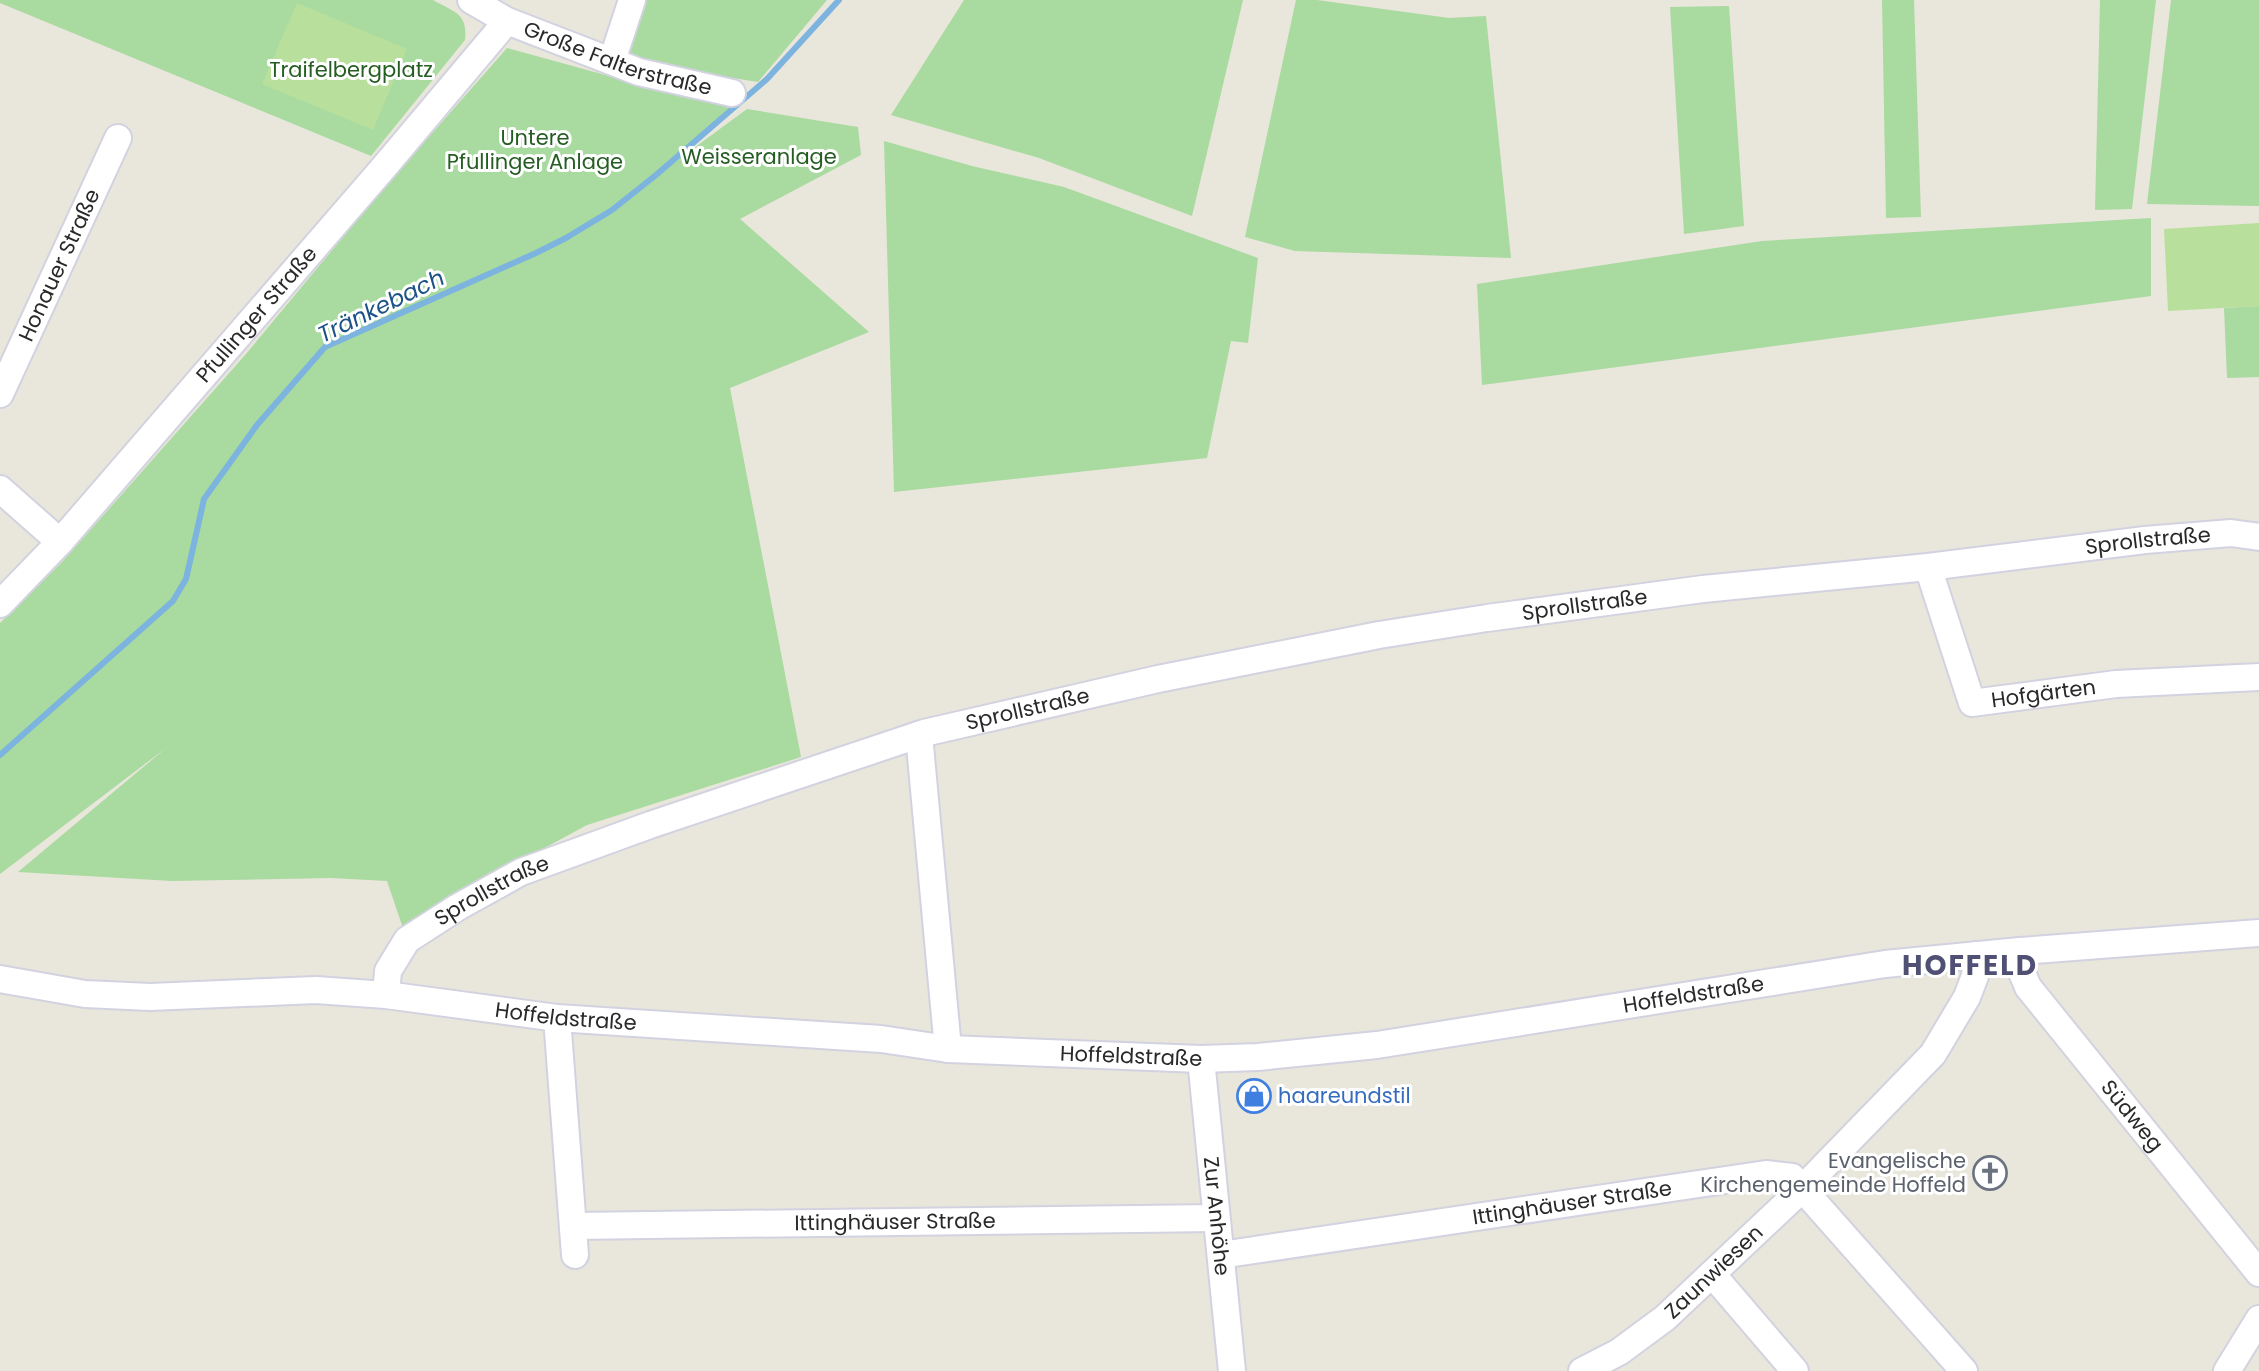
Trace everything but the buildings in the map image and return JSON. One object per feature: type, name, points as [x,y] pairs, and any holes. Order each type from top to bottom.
[{"type":"street","name":"Große Falterstraße","points":[[471,0],[507,21],[639,72],[732,93]]},
{"type":"street","points":[[612,61],[632,0]]},
{"type":"street","name":"Pfullinger Straße","points":[[0,604],[60,542],[376,177],[507,21]]},
{"type":"street","name":"Honauer Straße","points":[[0,394],[118,138]]},
{"type":"street","points":[[0,489],[60,542]]},
{"type":"street","name":"Sprollstraße","points":[[386,995],[388,971],[407,940],[458,906],[521,872],[650,825],[919,735],[1145,682],[1379,635],[1703,589],[2145,540],[2231,533],[2259,537]]},
{"type":"street","name":"Hofgärten","points":[[1928,566],[1972,703],[2116,684],[2259,677]]},
{"type":"street","points":[[919,735],[948,1049]]},
{"type":"street","name":"Hoffeldstraße","points":[[0,979],[85,994],[150,997],[316,990],[386,995],[558,1018],[881,1039],[948,1049],[1201,1059],[1258,1057],[1377,1045],[1885,964],[2259,933]]},
{"type":"street","name":"Südweg","points":[[2020,951],[2021,970],[2028,987],[2259,1273]]},
{"type":"street","name":"Zaunwiesen","points":[[1582,1371],[1619,1352],[1665,1318],[1803,1188],[1933,1054],[1967,997],[1975,976],[1977,955]]},
{"type":"street","points":[[558,1018],[575,1255]]},
{"type":"street","name":"Zur Anhöhe","points":[[1201,1059],[1232,1371]]},
{"type":"street","name":"Ittinghäuser Straße","points":[[1221,1255],[1766,1174],[1792,1177],[1964,1371]]},
{"type":"street","name":"Ittinghäuser Straße","points":[[573,1226],[1216,1217]]},
{"type":"street","points":[[1712,1274],[1795,1371]]},
{"type":"street","points":[[2228,1371],[2259,1319]]},
{"type":"green space","name":"Traifelbergplatz","points":[[0,0],[433,0],[462,19],[465,40],[371,156],[0,3]]},
{"type":"green space","points":[[645,0],[827,0],[758,82],[622,60]]},
{"type":"green space","points":[[964,0],[1243,0],[1192,216],[1039,158],[891,115]]},
{"type":"green space","points":[[1296,0],[1317,0],[1449,18],[1486,16],[1511,258],[1295,251],[1245,237]]},
{"type":"green space","points":[[1882,0],[1914,0],[1921,217],[1886,218]]},
{"type":"green space","points":[[2100,0],[2156,0],[2132,209],[2095,210]]},
{"type":"green space","points":[[2171,0],[2259,0],[2259,206],[2147,204]]},
{"type":"green space","points":[[297,3],[407,49],[373,130],[262,84]]},
{"type":"green space","points":[[1729,6],[1744,226],[1684,234],[1670,7]]},
{"type":"green space","points":[[507,48],[638,84],[741,101],[673,160],[675,162],[747,109],[858,127],[861,155],[740,219],[869,332],[730,388],[801,757],[587,825],[502,871],[407,940],[387,881],[331,878],[172,881],[18,872],[166,748],[0,874],[0,623],[62,562],[246,354],[378,195]]},
{"type":"green space","points":[[884,141],[972,166],[1064,187],[1258,258],[1248,343],[1231,341],[1207,458],[894,492]]},
{"type":"green space","points":[[2151,218],[2151,296],[1482,385],[1477,284],[1762,241]]},
{"type":"green space","points":[[2259,223],[2259,306],[2168,311],[2164,229]]},
{"type":"green space","points":[[2259,306],[2259,377],[2227,378],[2224,308]]},
{"type":"waterway","name":"Tränkebach","points":[[0,755],[173,601],[186,579],[204,499],[257,425],[325,347],[536,253],[612,210],[767,79],[839,0]]},
{"type":"place","name":"haareundstil","points":[[1254,1096]]},
{"type":"place","name":"Evangelische Kirchengemeinde Hoffeld","points":[[1990,1173]]},
{"type":"district","name":"HOFFELD","points":[[1970,965]]},
{"type":"park label","name":"Untere Pfullinger Anlage","points":[[535,150]]},
{"type":"park label","name":"Weisseranlage","points":[[759,157]]}]
